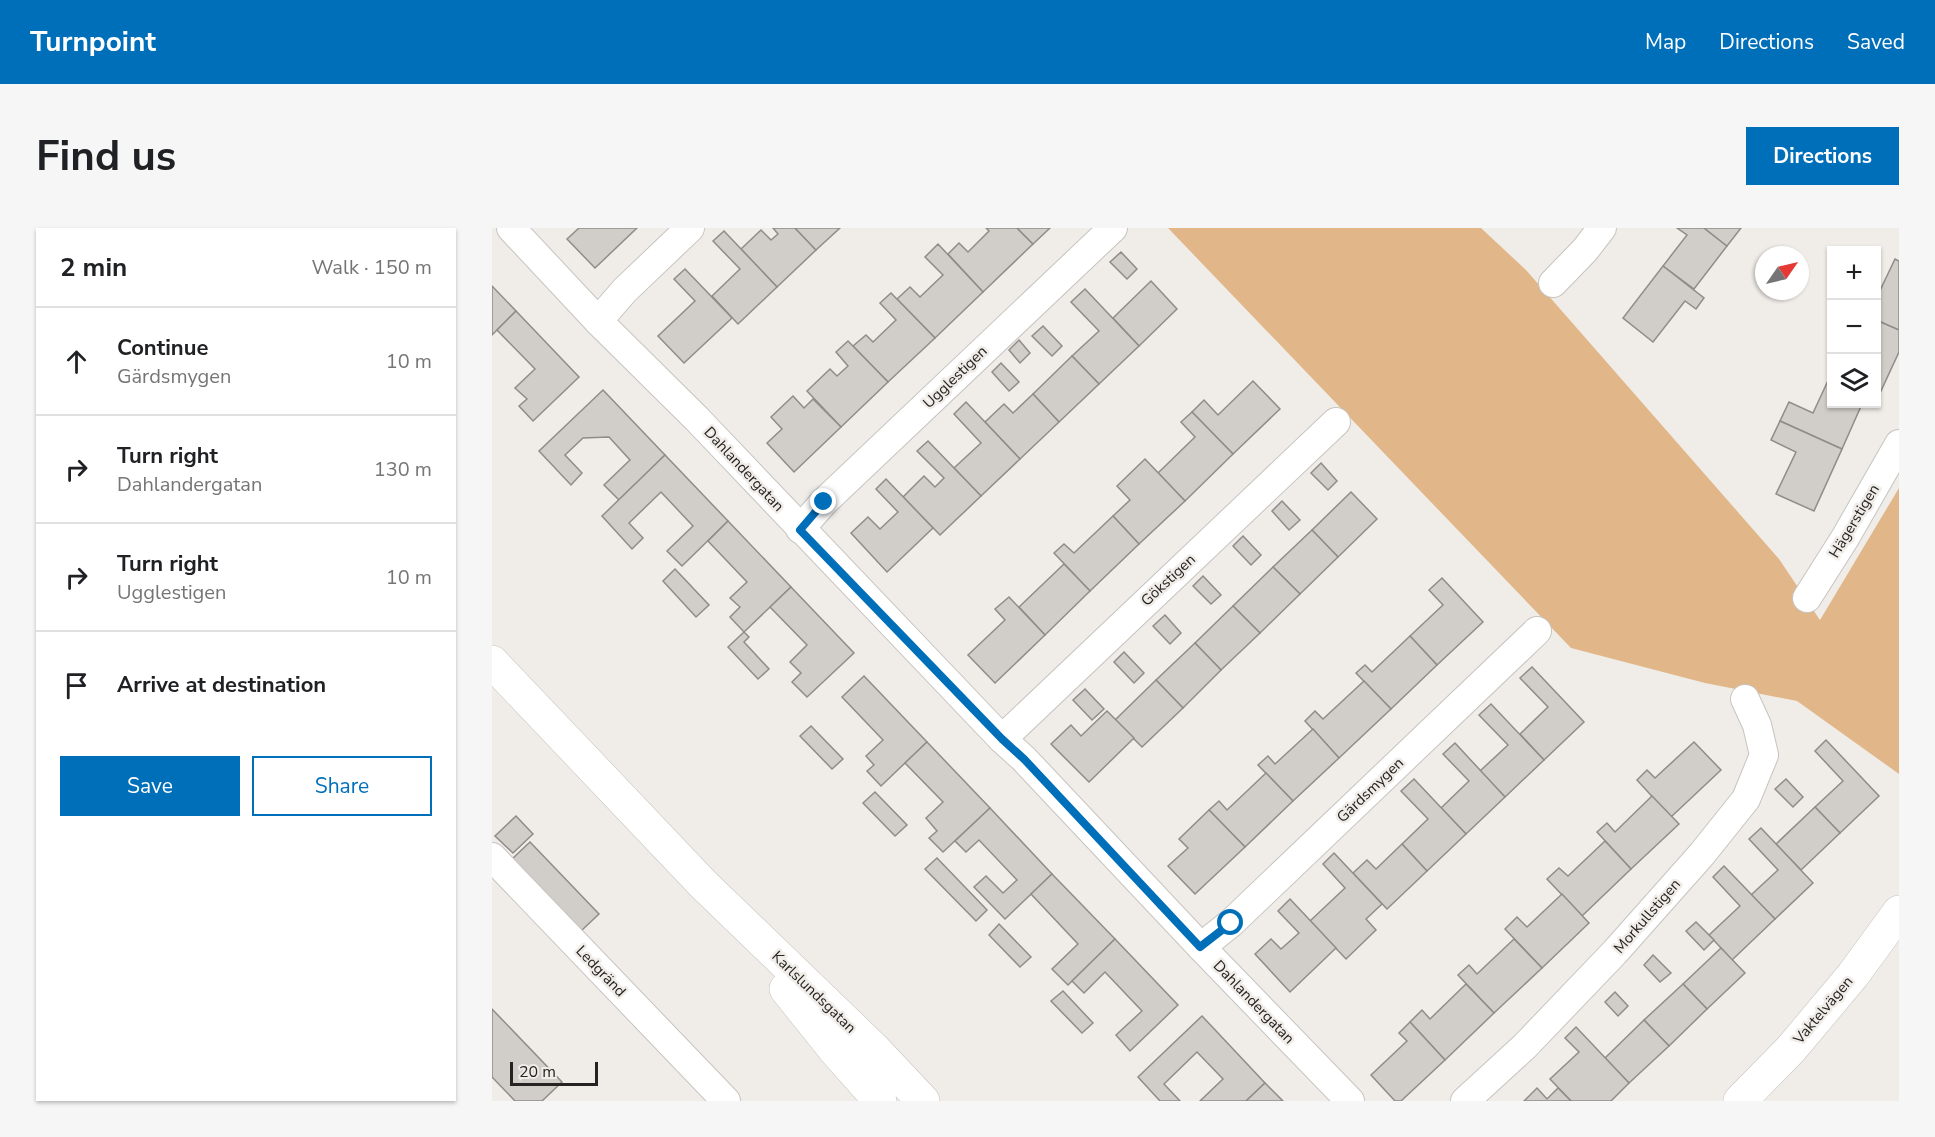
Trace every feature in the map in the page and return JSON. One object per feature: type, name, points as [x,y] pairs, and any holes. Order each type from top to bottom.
[{"type":"main road","name":"Karlslundsgatan","points":[[492,662],[703,884],[874,1049],[923,1101]]},
{"type":"main road","name":"Karlslundsgatan","points":[[703,884],[834,1049],[880,1101]]},
{"type":"main road","name":"Vaktelvägen","points":[[1740,1101],[1791,1049],[1852,975],[1899,912]]},
{"type":"street","name":"Dahlandergatan","points":[[512,228],[598,321],[697,419],[800,530],[1024,759],[1200,947],[1350,1101]]},
{"type":"street","points":[[598,321],[625,290],[690,228]]},
{"type":"street","name":"Ugglestigen","points":[[800,530],[824,502],[1113,228]]},
{"type":"street","points":[[1553,283],[1585,250],[1602,228]]},
{"type":"street","name":"Gökstigen","points":[[1002,739],[1336,422]]},
{"type":"street","name":"Hägerstigen","points":[[1807,598],[1845,538],[1899,444]]},
{"type":"street","name":"Gärdsmygen","points":[[1200,947],[1231,923],[1536,630]]},
{"type":"street","name":"Morkullstigen","points":[[1465,1101],[1525,1046],[1615,952],[1702,854],[1746,799],[1764,755],[1757,725],[1745,699]]},
{"type":"street","name":"Ledgränd","points":[[492,857],[709,1096]]},
{"type":"shaded area","points":[[1168,228],[1481,228],[1526,270],[1779,559],[1820,620],[1899,488],[1899,774],[1797,701],[1705,683],[1571,648]]},
{"type":"building","points":[[579,228],[637,228],[595,268],[567,239]]},
{"type":"building","points":[[773,228],[795,228],[816,250],[777,287],[741,249],[761,230],[771,240],[778,234]]},
{"type":"building","points":[[795,228],[840,228],[816,250]]},
{"type":"building","points":[[986,228],[1017,228],[1033,244],[983,292],[948,254],[959,243],[968,252],[989,231]]},
{"type":"building","points":[[1017,228],[1050,228],[1033,244]]},
{"type":"building","points":[[1677,228],[1704,228],[1727,246],[1694,289],[1663,266],[1687,235]]},
{"type":"building","points":[[1704,228],[1741,228],[1727,246]]},
{"type":"building","points":[[724,231],[777,287],[738,324],[712,296],[740,269],[713,241]]},
{"type":"building","points":[[938,244],[983,292],[935,338],[897,299],[910,287],[920,297],[943,275],[925,257]]},
{"type":"building","points":[[1121,252],[1137,269],[1127,279],[1110,262]]},
{"type":"building","points":[[1895,259],[1899,261],[1899,330],[1881,322],[1881,288]]},
{"type":"building","points":[[1663,266],[1704,298],[1696,309],[1685,301],[1653,342],[1623,318]]},
{"type":"building","points":[[685,269],[732,318],[684,363],[658,336],[695,301],[674,279]]},
{"type":"building","points":[[1151,281],[1177,309],[1139,346],[1113,318]]},
{"type":"building","points":[[492,286],[516,311],[492,335]]},
{"type":"building","points":[[1085,289],[1139,346],[1099,384],[1072,356],[1099,331],[1071,302]]},
{"type":"building","points":[[891,293],[935,338],[888,382],[853,346],[866,335],[873,342],[896,320],[880,303]]},
{"type":"building","points":[[516,311],[579,377],[533,421],[519,406],[527,399],[515,388],[535,369],[497,330]]},
{"type":"building","points":[[1881,322],[1899,330],[1899,352],[1881,391]]},
{"type":"building","points":[[1043,326],[1062,346],[1052,356],[1032,336]]},
{"type":"building","points":[[1019,340],[1030,353],[1020,363],[1009,350]]},
{"type":"building","points":[[848,341],[888,382],[841,427],[807,391],[830,369],[837,376],[848,366],[836,352]]},
{"type":"building","points":[[1072,356],[1099,384],[1059,422],[1033,394]]},
{"type":"building","points":[[1001,363],[1019,382],[1009,391],[992,372]]},
{"type":"building","points":[[1253,381],[1280,409],[1233,454],[1192,412],[1204,400],[1218,415]]},
{"type":"building","points":[[1827,383],[1827,408],[1860,408],[1842,449],[1780,421],[1789,402],[1813,413]]},
{"type":"building","points":[[603,390],[665,455],[619,500],[604,485],[630,460],[609,437],[583,438],[565,455],[582,473],[571,485],[539,451]]},
{"type":"building","points":[[1033,394],[1059,422],[1020,459],[985,422],[1004,404],[1013,413]]},
{"type":"building","points":[[793,396],[804,408],[813,399],[841,427],[794,472],[767,443],[782,429],[771,417]]},
{"type":"building","points":[[966,402],[1020,459],[981,496],[954,468],[981,443],[954,414]]},
{"type":"building","points":[[1192,412],[1233,454],[1185,501],[1158,473],[1195,437],[1181,422]]},
{"type":"building","points":[[1780,421],[1842,449],[1814,511],[1776,494],[1796,452],[1771,440]]},
{"type":"building","points":[[928,441],[981,496],[940,535],[903,497],[924,476],[935,487],[944,478],[917,451]]},
{"type":"building","points":[[665,455],[728,521],[682,566],[667,551],[693,526],[661,492],[629,523],[643,538],[632,549],[602,516]]},
{"type":"building","points":[[1145,459],[1185,501],[1139,544],[1113,516],[1130,500],[1117,486]]},
{"type":"building","points":[[1321,463],[1337,481],[1328,490],[1311,473]]},
{"type":"building","points":[[886,479],[933,528],[887,572],[851,533],[868,517],[880,529],[898,512],[876,489]]},
{"type":"building","points":[[1351,492],[1377,519],[1338,557],[1312,530]]},
{"type":"building","points":[[1282,501],[1300,520],[1289,530],[1272,511]]},
{"type":"building","points":[[1113,516],[1139,544],[1090,591],[1054,553],[1064,544],[1074,553]]},
{"type":"building","points":[[728,521],[791,587],[744,632],[730,617],[740,607],[730,598],[747,582],[708,541]]},
{"type":"building","points":[[1312,530],[1338,557],[1300,594],[1273,567]]},
{"type":"building","points":[[1243,536],[1261,555],[1251,565],[1233,546]]},
{"type":"building","points":[[1064,564],[1090,591],[1045,635],[1019,607]]},
{"type":"building","points":[[1273,567],[1300,594],[1260,633],[1233,606]]},
{"type":"building","points":[[675,569],[709,605],[696,617],[663,581]]},
{"type":"building","points":[[1203,576],[1221,595],[1211,604],[1193,586]]},
{"type":"building","points":[[1442,578],[1483,622],[1437,665],[1410,636],[1443,605],[1429,590]]},
{"type":"building","points":[[791,587],[854,653],[807,697],[792,682],[801,673],[790,662],[807,645],[770,607]]},
{"type":"building","points":[[1009,597],[1045,635],[995,683],[968,655],[1005,620],[995,609]]},
{"type":"building","points":[[1233,606],[1260,633],[1221,670],[1195,643]]},
{"type":"building","points":[[1165,615],[1181,633],[1170,644],[1153,626]]},
{"type":"building","points":[[744,632],[749,637],[744,642],[769,669],[758,679],[728,647]]},
{"type":"building","points":[[1410,636],[1437,665],[1391,709],[1356,673],[1365,665],[1372,672]]},
{"type":"building","points":[[1195,643],[1221,670],[1183,708],[1156,680]]},
{"type":"building","points":[[1124,652],[1144,673],[1134,683],[1114,662]]},
{"type":"building","points":[[1532,667],[1584,722],[1544,760],[1520,734],[1548,707],[1520,678]]},
{"type":"building","points":[[864,676],[927,742],[881,786],[867,771],[874,765],[866,756],[883,740],[842,697]]},
{"type":"building","points":[[1156,680],[1183,708],[1142,747],[1115,720]]},
{"type":"building","points":[[1364,681],[1391,709],[1339,758],[1305,721],[1315,711],[1323,719]]},
{"type":"building","points":[[1085,689],[1104,709],[1092,720],[1073,700]]},
{"type":"building","points":[[1491,704],[1544,760],[1505,797],[1480,771],[1508,745],[1479,715]]},
{"type":"building","points":[[1107,711],[1134,738],[1089,782],[1051,744],[1071,725],[1081,736]]},
{"type":"building","points":[[811,726],[843,759],[832,769],[800,736]]},
{"type":"building","points":[[1313,729],[1339,758],[1293,801],[1258,765],[1268,756],[1275,764]]},
{"type":"building","points":[[1826,740],[1879,796],[1840,833],[1815,807],[1843,781],[1815,751]]},
{"type":"building","points":[[927,742],[990,808],[943,852],[929,838],[937,831],[926,818],[943,802],[905,763]]},
{"type":"building","points":[[1694,742],[1721,770],[1671,817],[1637,780],[1647,770],[1655,778]]},
{"type":"building","points":[[1455,743],[1505,797],[1466,834],[1441,808],[1469,781],[1443,754]]},
{"type":"building","points":[[1266,773],[1293,801],[1245,847],[1209,810],[1219,801],[1227,810]]},
{"type":"building","points":[[1414,779],[1466,834],[1427,871],[1402,844],[1428,819],[1401,791]]},
{"type":"building","points":[[1786,779],[1803,797],[1793,807],[1775,789]]},
{"type":"building","points":[[875,792],[907,825],[895,836],[863,803]]},
{"type":"building","points":[[1652,796],[1679,824],[1631,869],[1597,832],[1607,823],[1615,832]]},
{"type":"building","points":[[1815,807],[1840,833],[1801,870],[1776,844]]},
{"type":"building","points":[[990,808],[1052,874],[1005,919],[974,887],[986,876],[1003,893],[1017,880],[979,840],[966,852],[955,841]]},
{"type":"building","points":[[1209,810],[1245,847],[1195,894],[1168,866],[1188,848],[1179,839]]},
{"type":"building","points":[[516,816],[533,834],[513,853],[495,836]]},
{"type":"building","points":[[1761,828],[1813,883],[1775,919],[1751,895],[1778,870],[1749,839]]},
{"type":"building","points":[[1605,841],[1631,869],[1582,916],[1547,879],[1559,868],[1568,876]]},
{"type":"building","points":[[530,842],[599,914],[581,931],[512,859]]},
{"type":"building","points":[[1402,844],[1427,871],[1387,909],[1353,873],[1367,860],[1376,869]]},
{"type":"building","points":[[1334,853],[1382,904],[1366,919],[1376,930],[1346,959],[1310,921],[1345,888],[1323,864]]},
{"type":"building","points":[[937,858],[987,910],[976,921],[925,869]]},
{"type":"building","points":[[1724,866],[1775,919],[1732,960],[1709,935],[1740,906],[1713,877]]},
{"type":"building","points":[[1052,874],[1115,939],[1068,985],[1052,969],[1078,944],[1031,894]]},
{"type":"building","points":[[1562,894],[1589,923],[1542,968],[1505,929],[1517,917],[1527,927]]},
{"type":"building","points":[[1290,899],[1336,948],[1290,992],[1255,954],[1271,939],[1281,949],[1299,933],[1278,911]]},
{"type":"building","points":[[1696,922],[1714,940],[1704,950],[1686,931]]},
{"type":"building","points":[[999,924],[1031,957],[1020,967],[989,935]]},
{"type":"building","points":[[1115,939],[1178,1005],[1130,1051],[1116,1035],[1142,1011],[1105,972],[1084,993],[1072,981]]},
{"type":"building","points":[[1514,939],[1542,968],[1494,1013],[1458,975],[1469,965],[1477,974]]},
{"type":"building","points":[[1721,948],[1745,973],[1707,1009],[1683,984]]},
{"type":"building","points":[[1653,955],[1671,973],[1660,982],[1644,965]]},
{"type":"building","points":[[1466,984],[1494,1013],[1445,1060],[1410,1022],[1422,1010],[1430,1019]]},
{"type":"building","points":[[1683,984],[1707,1009],[1669,1046],[1644,1020]]},
{"type":"building","points":[[1063,991],[1093,1023],[1082,1033],[1051,1001]]},
{"type":"building","points":[[1615,992],[1628,1006],[1618,1016],[1605,1002]]},
{"type":"building","points":[[492,1009],[562,1082],[542,1101],[515,1101],[492,1077]]},
{"type":"building","points":[[1202,1016],[1265,1083],[1246,1101],[1200,1101],[1223,1079],[1197,1052],[1164,1084],[1180,1101],[1160,1101],[1138,1077]]},
{"type":"building","points":[[1644,1020],[1669,1046],[1629,1083],[1605,1058]]},
{"type":"building","points":[[1410,1022],[1445,1060],[1401,1101],[1395,1101],[1371,1075],[1407,1041],[1399,1033]]},
{"type":"building","points":[[1576,1027],[1629,1083],[1611,1101],[1571,1101],[1550,1079],[1579,1052],[1565,1038]]},
{"type":"building","points":[[1265,1083],[1283,1101],[1246,1101]]},
{"type":"building","points":[[1537,1088],[1547,1099],[1558,1088],[1571,1101],[1524,1101]]},
{"type":"route","points":[[824,502],[800,530],[1024,759],[1200,947],[1231,923]]}]
